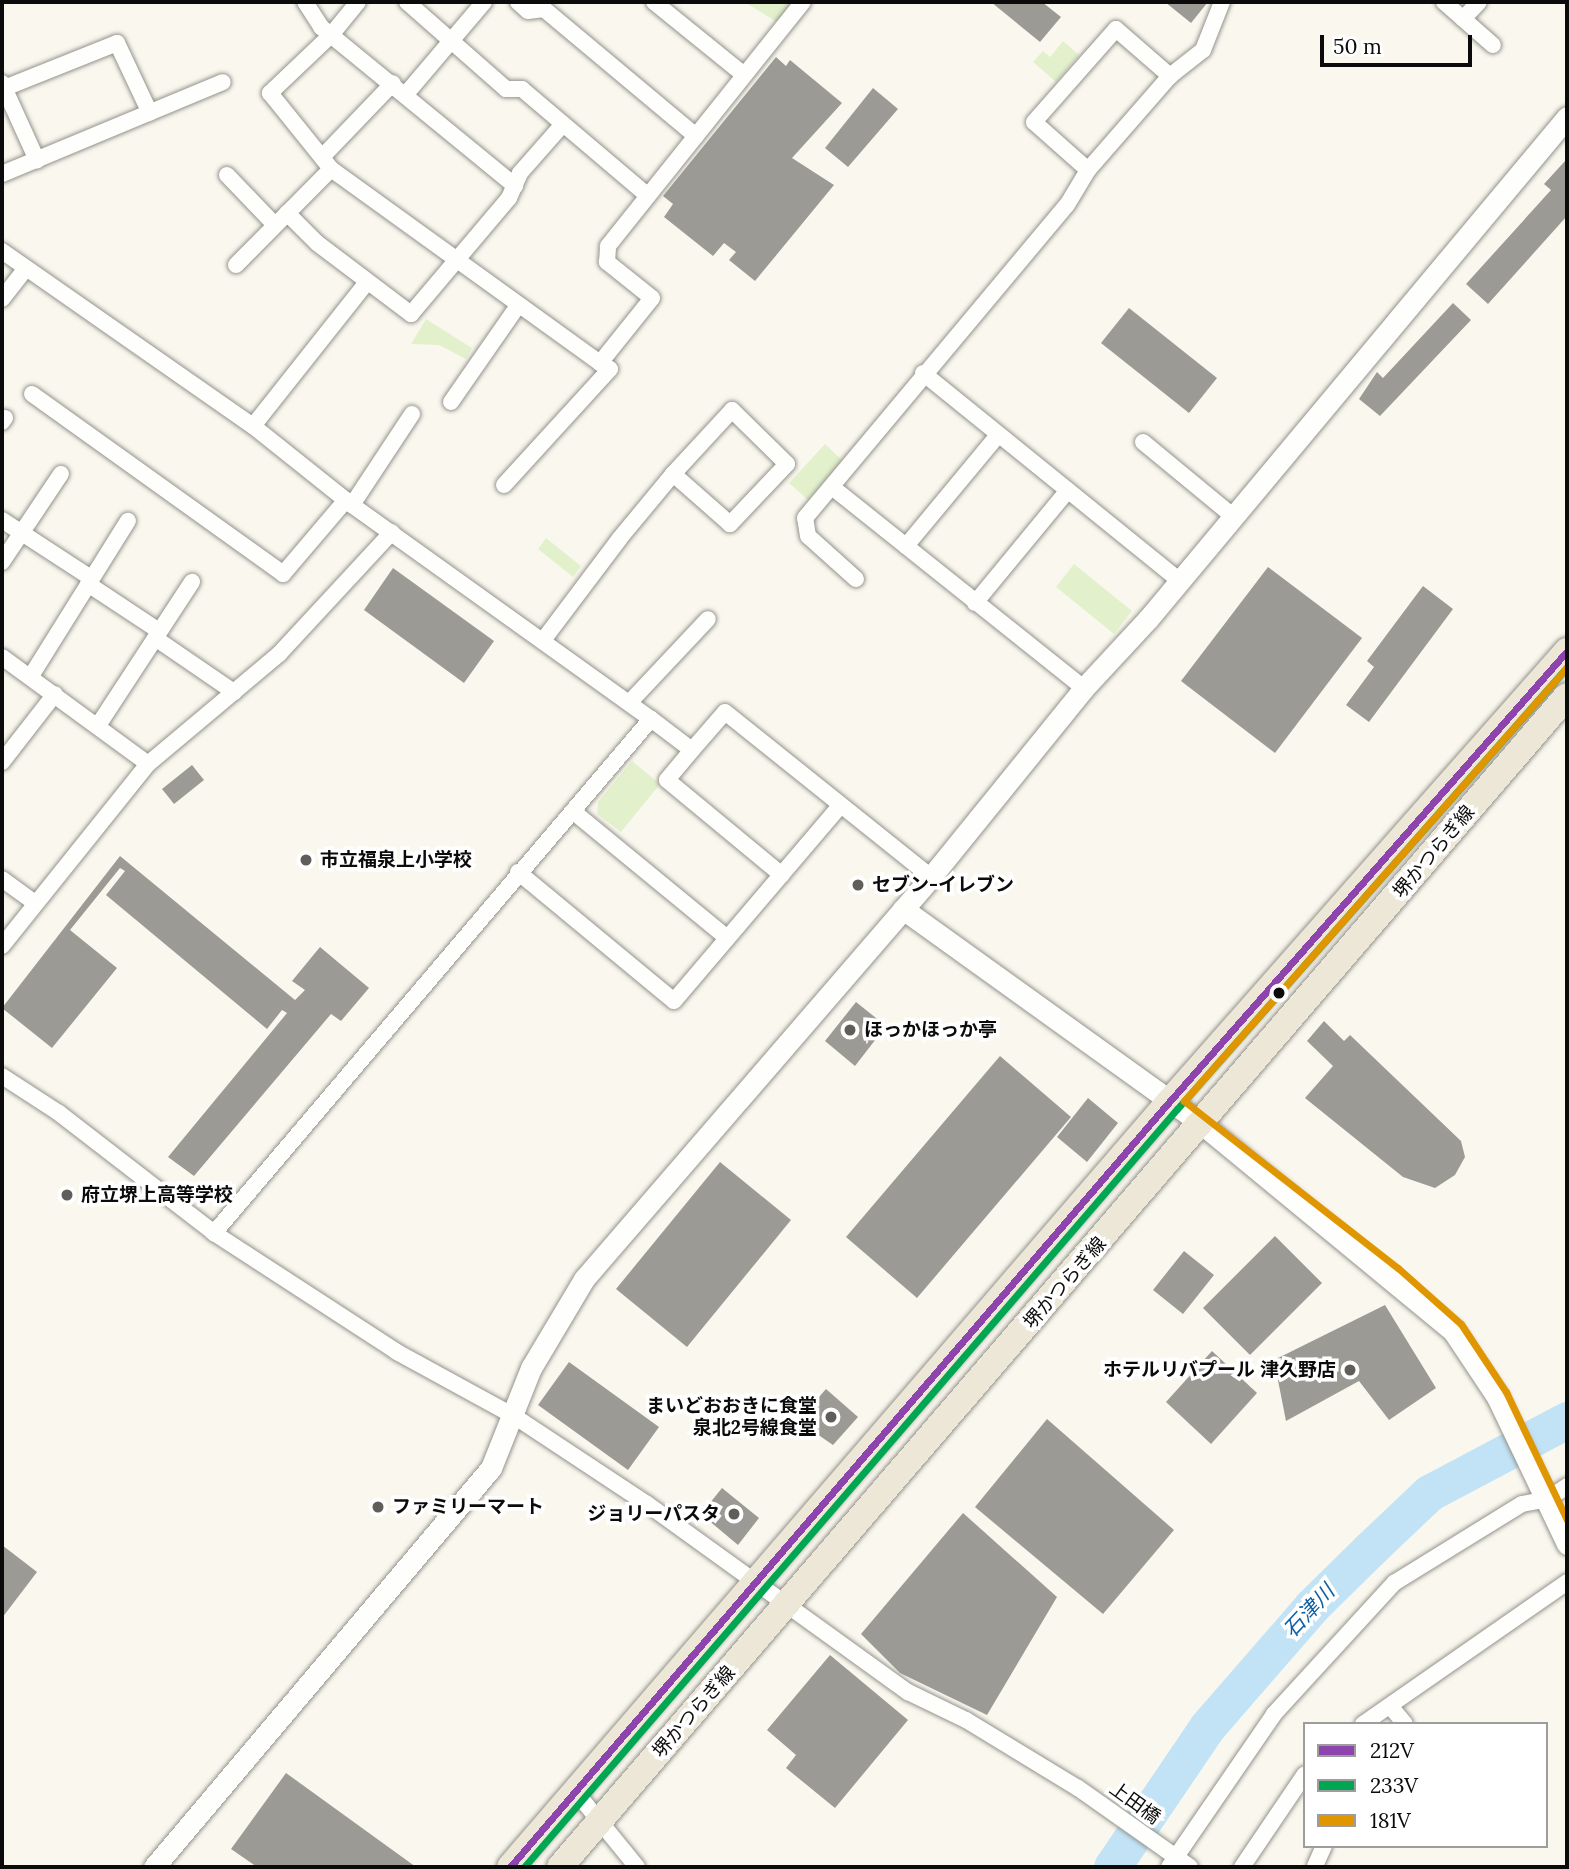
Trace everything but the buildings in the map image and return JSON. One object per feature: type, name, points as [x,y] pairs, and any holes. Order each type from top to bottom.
[{"type":"main road","name":"堺かつらぎ線","points":[[510,1867],[756,1586],[1169,1102],[1567,651]]},
{"type":"main road","name":"堺かつらぎ線","points":[[560,1867],[789,1605],[1567,696]]},
{"type":"street","points":[[305,2],[332,34],[515,186]]},
{"type":"street","points":[[358,2],[332,34],[270,93],[328,162],[517,307],[610,369],[505,485]]},
{"type":"street","points":[[407,2],[506,89],[522,89],[647,195]]},
{"type":"street","points":[[236,265],[281,219],[328,162],[399,88],[452,41],[484,2]]},
{"type":"street","points":[[518,2],[528,11],[544,9],[696,136]]},
{"type":"street","points":[[654,2],[744,75]]},
{"type":"street","points":[[600,362],[652,298],[607,262],[608,246],[803,2]]},
{"type":"street","points":[[856,579],[808,536],[805,519],[923,373],[1067,205],[1088,170],[1170,76],[1203,50],[1222,2]]},
{"type":"street","points":[[1444,2],[1493,45]]},
{"type":"street","points":[[1463,19],[1479,2]]},
{"type":"street","points":[[1088,170],[1034,122],[1116,29],[1170,76]]},
{"type":"street","points":[[37,160],[3,87],[117,43],[150,113]]},
{"type":"street","points":[[2,174],[223,82]]},
{"type":"street","points":[[154,1867],[491,1468],[531,1368],[584,1279],[931,877],[1084,688],[1234,517],[1567,117]]},
{"type":"street","points":[[227,176],[411,314],[453,258],[515,186],[520,173],[563,124]]},
{"type":"street","points":[[2,251],[253,426],[349,502],[544,639],[692,750]]},
{"type":"street","points":[[2,299],[26,268]]},
{"type":"street","points":[[253,426],[368,282]]},
{"type":"street","points":[[451,402],[517,307]]},
{"type":"street","points":[[923,373],[1180,580]]},
{"type":"street","points":[[32,394],[283,574],[349,502],[412,414]]},
{"type":"street","points":[[544,639],[673,474],[732,410],[787,464],[730,524],[673,474]]},
{"type":"street","points":[[906,546],[998,435]]},
{"type":"street","points":[[1143,442],[1234,517]]},
{"type":"street","points":[[2,562],[61,474]]},
{"type":"street","points":[[832,487],[1084,688]]},
{"type":"street","points":[[975,603],[1068,491]]},
{"type":"street","points":[[2,520],[89,581],[234,692]]},
{"type":"street","points":[[31,676],[128,521]]},
{"type":"street","points":[[2,946],[148,764],[279,654],[392,533]]},
{"type":"street","points":[[99,724],[192,582]]},
{"type":"street","points":[[629,703],[708,619]]},
{"type":"street","points":[[2,657],[99,724],[148,764]]},
{"type":"street","points":[[2,762],[55,694]]},
{"type":"street","points":[[782,874],[667,780],[725,712],[931,877]]},
{"type":"street","points":[[214,1233],[518,872],[575,813],[651,719]]},
{"type":"street","points":[[518,872],[674,1001],[841,805]]},
{"type":"street","points":[[575,813],[727,938]]},
{"type":"street","points":[[2,879],[35,903]]},
{"type":"street","points":[[903,909],[1202,1124],[1453,1331],[1497,1397],[1567,1544]]},
{"type":"street","name":"上田橋","points":[[2,1076],[59,1113],[214,1233],[397,1352],[514,1416],[756,1586],[789,1605],[908,1692],[966,1720],[1078,1788],[1171,1859],[1190,1867]]},
{"type":"street","points":[[1171,1859],[1274,1714],[1394,1583],[1522,1504],[1544,1492],[1567,1486]]},
{"type":"street","points":[[1366,1722],[1567,1582]]},
{"type":"street","points":[[1390,1706],[1403,1722]]},
{"type":"street","points":[[1242,1867],[1303,1777]]},
{"type":"street","points":[[575,1791],[637,1867]]},
{"type":"street","points":[[1315,1866],[1323,1848]]},
{"type":"green space","points":[[744,2],[793,2],[777,22]]},
{"type":"green space","points":[[1063,41],[1079,55],[1056,82],[1033,62],[1043,51],[1050,57]]},
{"type":"green space","points":[[426,319],[472,348],[466,359],[439,345],[411,344]]},
{"type":"green space","points":[[825,444],[843,461],[808,500],[789,483]]},
{"type":"green space","points":[[546,538],[581,566],[573,577],[538,549]]},
{"type":"green space","points":[[1074,564],[1132,611],[1114,634],[1056,587]]},
{"type":"green space","points":[[632,761],[660,784],[621,832],[597,814],[598,802]]},
{"type":"waterway","name":"石津川","points":[[1112,1867],[1207,1727],[1312,1606],[1370,1549],[1429,1493],[1567,1420]]},
{"type":"transit line","name":"212V","points":[[510,1867],[1169,1102],[1567,651]]},
{"type":"transit line","name":"233V","points":[[524,1867],[1177,1109],[1567,667]]},
{"type":"transit line","name":"181V","points":[[1567,667],[1184,1101],[1398,1268],[1461,1324],[1506,1392],[1567,1520]]},
{"type":"place","name":"市立福泉上小学校","points":[[306,860]]},
{"type":"place","name":"セブン-イレブン","points":[[858,885]]},
{"type":"place","name":"ほっかほっか亭","points":[[850,1030]]},
{"type":"place","name":"府立堺上高等学校","points":[[67,1195]]},
{"type":"place","name":"ホテルリバプール 津久野店","points":[[1350,1370]]},
{"type":"place","name":"まいどおおきに食堂 泉北2号線食堂","points":[[831,1417]]},
{"type":"place","name":"ファミリーマート","points":[[378,1507]]},
{"type":"place","name":"ジョリーパスタ","points":[[734,1514]]}]
